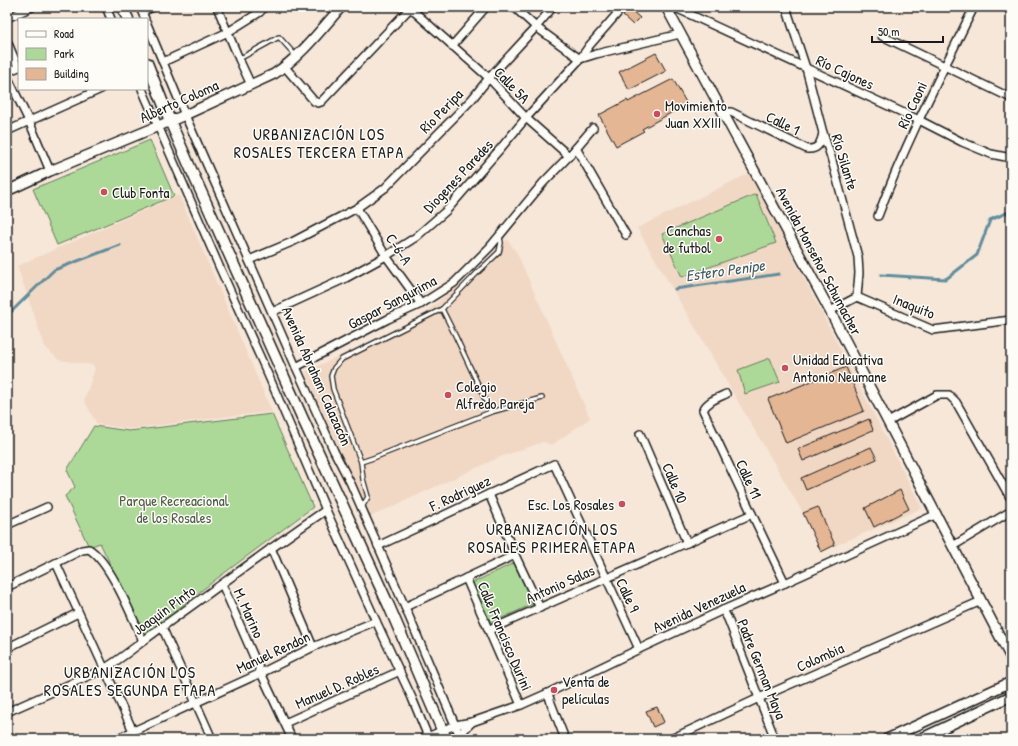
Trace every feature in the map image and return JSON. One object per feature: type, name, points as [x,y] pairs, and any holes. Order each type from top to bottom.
[{"type":"main road","points":[[122,7],[128,18]]},
{"type":"main road","name":"Avenida Abraham Calazacón","points":[[148,66],[170,121],[389,606],[444,735]]},
{"type":"street","points":[[7,18],[32,7]]},
{"type":"street","points":[[106,7],[111,18]]},
{"type":"street","points":[[142,13],[153,7]]},
{"type":"street","points":[[217,7],[251,85]]},
{"type":"street","points":[[163,62],[228,32],[260,12],[264,7]]},
{"type":"street","name":"Alberto Coloma","points":[[7,191],[50,171],[185,115],[274,74],[285,67],[297,56],[341,7]]},
{"type":"street","points":[[285,67],[314,101],[318,103],[321,102],[410,7]]},
{"type":"street","name":"Calle 5A","points":[[410,7],[489,78],[526,118],[569,156]]},
{"type":"street","points":[[452,46],[486,7]]},
{"type":"street","points":[[514,7],[536,27],[580,59],[680,34]]},
{"type":"street","name":"Río Peripa","points":[[249,260],[292,242],[357,208],[385,188],[472,99],[553,7]]},
{"type":"street","name":"Diogenes Paredes","points":[[272,312],[344,279],[386,256],[416,237],[447,210],[624,7]]},
{"type":"street","name":"Avenida Monseñor Schumacher","points":[[667,7],[680,34],[830,311],[1011,658]]},
{"type":"street","name":"Río Cajones","points":[[667,7],[678,9],[919,120],[962,142],[991,154],[1011,158]]},
{"type":"street","name":"Río Silante","points":[[786,7],[806,68],[823,132],[832,157],[858,257],[860,272],[857,297]]},
{"type":"street","name":"Río Caoni","points":[[878,216],[889,187],[919,120],[974,7]]},
{"type":"street","name":"Avenida Abraham Calazacón","points":[[148,26],[185,115],[296,367],[405,607],[460,737]]},
{"type":"street","points":[[882,36],[1011,98]]},
{"type":"street","points":[[7,41],[18,65]]},
{"type":"street","points":[[7,72],[18,67]]},
{"type":"street","points":[[7,76],[30,121],[50,171]]},
{"type":"street","points":[[7,130],[99,90]]},
{"type":"street","points":[[142,90],[326,510],[400,671],[427,738]]},
{"type":"street","name":"Calle 1","points":[[723,114],[731,112],[807,149],[813,150],[818,146],[822,140],[823,132]]},
{"type":"street","points":[[569,156],[594,128]]},
{"type":"street","points":[[576,148],[626,235]]},
{"type":"street","name":"Gaspar Sangurima","points":[[296,367],[421,304],[454,283],[490,247],[569,156]]},
{"type":"street","name":"C-6-A","points":[[357,208],[386,256],[421,304]]},
{"type":"street","points":[[830,311],[857,297]]},
{"type":"street","name":"Inaquito","points":[[857,297],[933,330],[1011,320]]},
{"type":"street","name":"Calle 11","points":[[726,394],[713,400],[706,405],[703,410],[785,583]]},
{"type":"street","points":[[888,422],[938,395],[949,395],[956,402],[1011,499]]},
{"type":"street","name":"Calle 10","points":[[640,434],[686,543]]},
{"type":"street","name":"F. Rodriguez","points":[[378,546],[554,464]]},
{"type":"street","name":"Calle 9","points":[[554,464],[639,649]]},
{"type":"street","points":[[489,494],[540,608]]},
{"type":"street","points":[[7,525],[46,507]]},
{"type":"street","name":"Joaquin Pinto","points":[[7,712],[104,669],[117,661],[162,626],[270,548],[326,510]]},
{"type":"street","points":[[953,546],[1011,511]]},
{"type":"street","name":"Antonio Salas","points":[[489,630],[752,514]]},
{"type":"street","name":"Avenida Venezuela","points":[[427,738],[444,735],[455,725],[472,722],[521,705],[723,610],[937,514]]},
{"type":"street","points":[[270,548],[313,647]]},
{"type":"street","points":[[7,587],[82,550],[89,550],[93,552],[115,581],[144,641]]},
{"type":"street","points":[[405,607],[515,555]]},
{"type":"street","points":[[56,563],[133,731]]},
{"type":"street","name":"Calle Francisco Durini","points":[[466,578],[521,705]]},
{"type":"street","name":"M. Marino","points":[[222,584],[292,739]]},
{"type":"street","name":"Colombia","points":[[670,739],[759,698],[981,601]]},
{"type":"street","name":"Padre German Maya","points":[[723,610],[775,739]]},
{"type":"street","points":[[7,648],[78,613]]},
{"type":"street","name":"Manuel Rendon","points":[[116,739],[261,673],[313,647],[376,621]]},
{"type":"street","points":[[162,626],[212,739]]},
{"type":"street","name":"Manuel D. Robles","points":[[285,723],[400,671]]},
{"type":"street","points":[[887,739],[1011,682]]},
{"type":"street","points":[[548,693],[565,739]]},
{"type":"street","points":[[920,739],[1011,696]]},
{"type":"street","name":"Avenida Venezuela","points":[[451,739],[460,737],[472,722]]},
{"type":"lane","points":[[239,58],[279,37],[297,56]]},
{"type":"lane","points":[[361,508],[364,506],[368,497],[363,479],[361,462],[333,389],[332,376],[334,368],[342,359],[442,310],[499,252],[501,243],[499,236]]},
{"type":"lane","points":[[442,310],[491,412]]},
{"type":"lane","points":[[361,462],[491,412],[542,398]]},
{"type":"shaded area","name":"Unidad Educativa Antonio Neumane","points":[[750,173],[922,508],[821,552],[803,513],[637,228]]},
{"type":"shaded area","points":[[179,195],[272,412],[130,429],[97,424],[84,400],[95,369],[93,365],[59,360],[45,347],[17,266]]},
{"type":"shaded area","name":"Colegio Alfredo Pareja","points":[[507,239],[517,253],[590,418],[552,445],[543,442],[500,457],[370,517],[305,372],[416,320],[478,269]]},
{"type":"green space","name":"Club Fonta","points":[[150,140],[174,196],[57,245],[33,189]]},
{"type":"green space","name":"Canchas de futbol","points":[[756,194],[776,243],[682,277],[662,234]]},
{"type":"green space","points":[[770,358],[780,382],[745,394],[738,370]]},
{"type":"green space","name":"Parque Recreacional de los Rosales","points":[[272,414],[313,507],[215,580],[145,635],[100,543],[89,547],[65,496],[75,487],[67,470],[94,426],[129,431]]},
{"type":"green space","points":[[514,563],[533,604],[491,623],[472,583]]},
{"type":"building","points":[[630,9],[640,18],[633,25],[623,16]]},
{"type":"building","points":[[656,53],[666,71],[629,90],[619,72]]},
{"type":"building","points":[[673,79],[687,104],[642,129],[644,131],[616,146],[599,115],[627,100],[628,102]]},
{"type":"building","points":[[846,367],[864,411],[786,443],[768,399]]},
{"type":"building","points":[[869,419],[873,430],[803,461],[798,449]]},
{"type":"building","points":[[871,447],[877,459],[806,490],[801,478]]},
{"type":"building","points":[[900,490],[909,509],[874,527],[865,508]]},
{"type":"building","points":[[818,507],[835,545],[821,552],[803,513]]},
{"type":"building","points":[[657,707],[664,722],[653,727],[646,711]]},
{"type":"waterway","name":"Estero Penipe","points":[[881,275],[946,279],[977,255],[990,220],[1011,211]]},
{"type":"waterway","name":"Estero Penipe","points":[[7,313],[11,312],[54,270],[120,245]]},
{"type":"waterway","name":"Estero Penipe","points":[[675,289],[779,274]]},
{"type":"place","name":"Movimiento Juan XXIII","points":[[657,114]]},
{"type":"place","name":"Club Fonta","points":[[104,192]]},
{"type":"place","name":"Canchas de futbol","points":[[719,239]]},
{"type":"place","name":"Unidad Educativa Antonio Neumane","points":[[785,368]]},
{"type":"place","name":"Colegio Alfredo Pareja","points":[[448,395]]},
{"type":"place","name":"Esc. Los Rosales","points":[[622,504]]},
{"type":"place","name":"Venta de películas","points":[[554,690]]},
{"type":"district","name":"URBANIZACIÓN LOS ROSALES TERCERA ETAPA","points":[[319,143]]},
{"type":"district","name":"URBANIZACIÓN LOS ROSALES PRIMERA ETAPA","points":[[552,538]]},
{"type":"district","name":"URBANIZACIÓN LOS ROSALES SEGUNDA ETAPA","points":[[130,681]]}]
